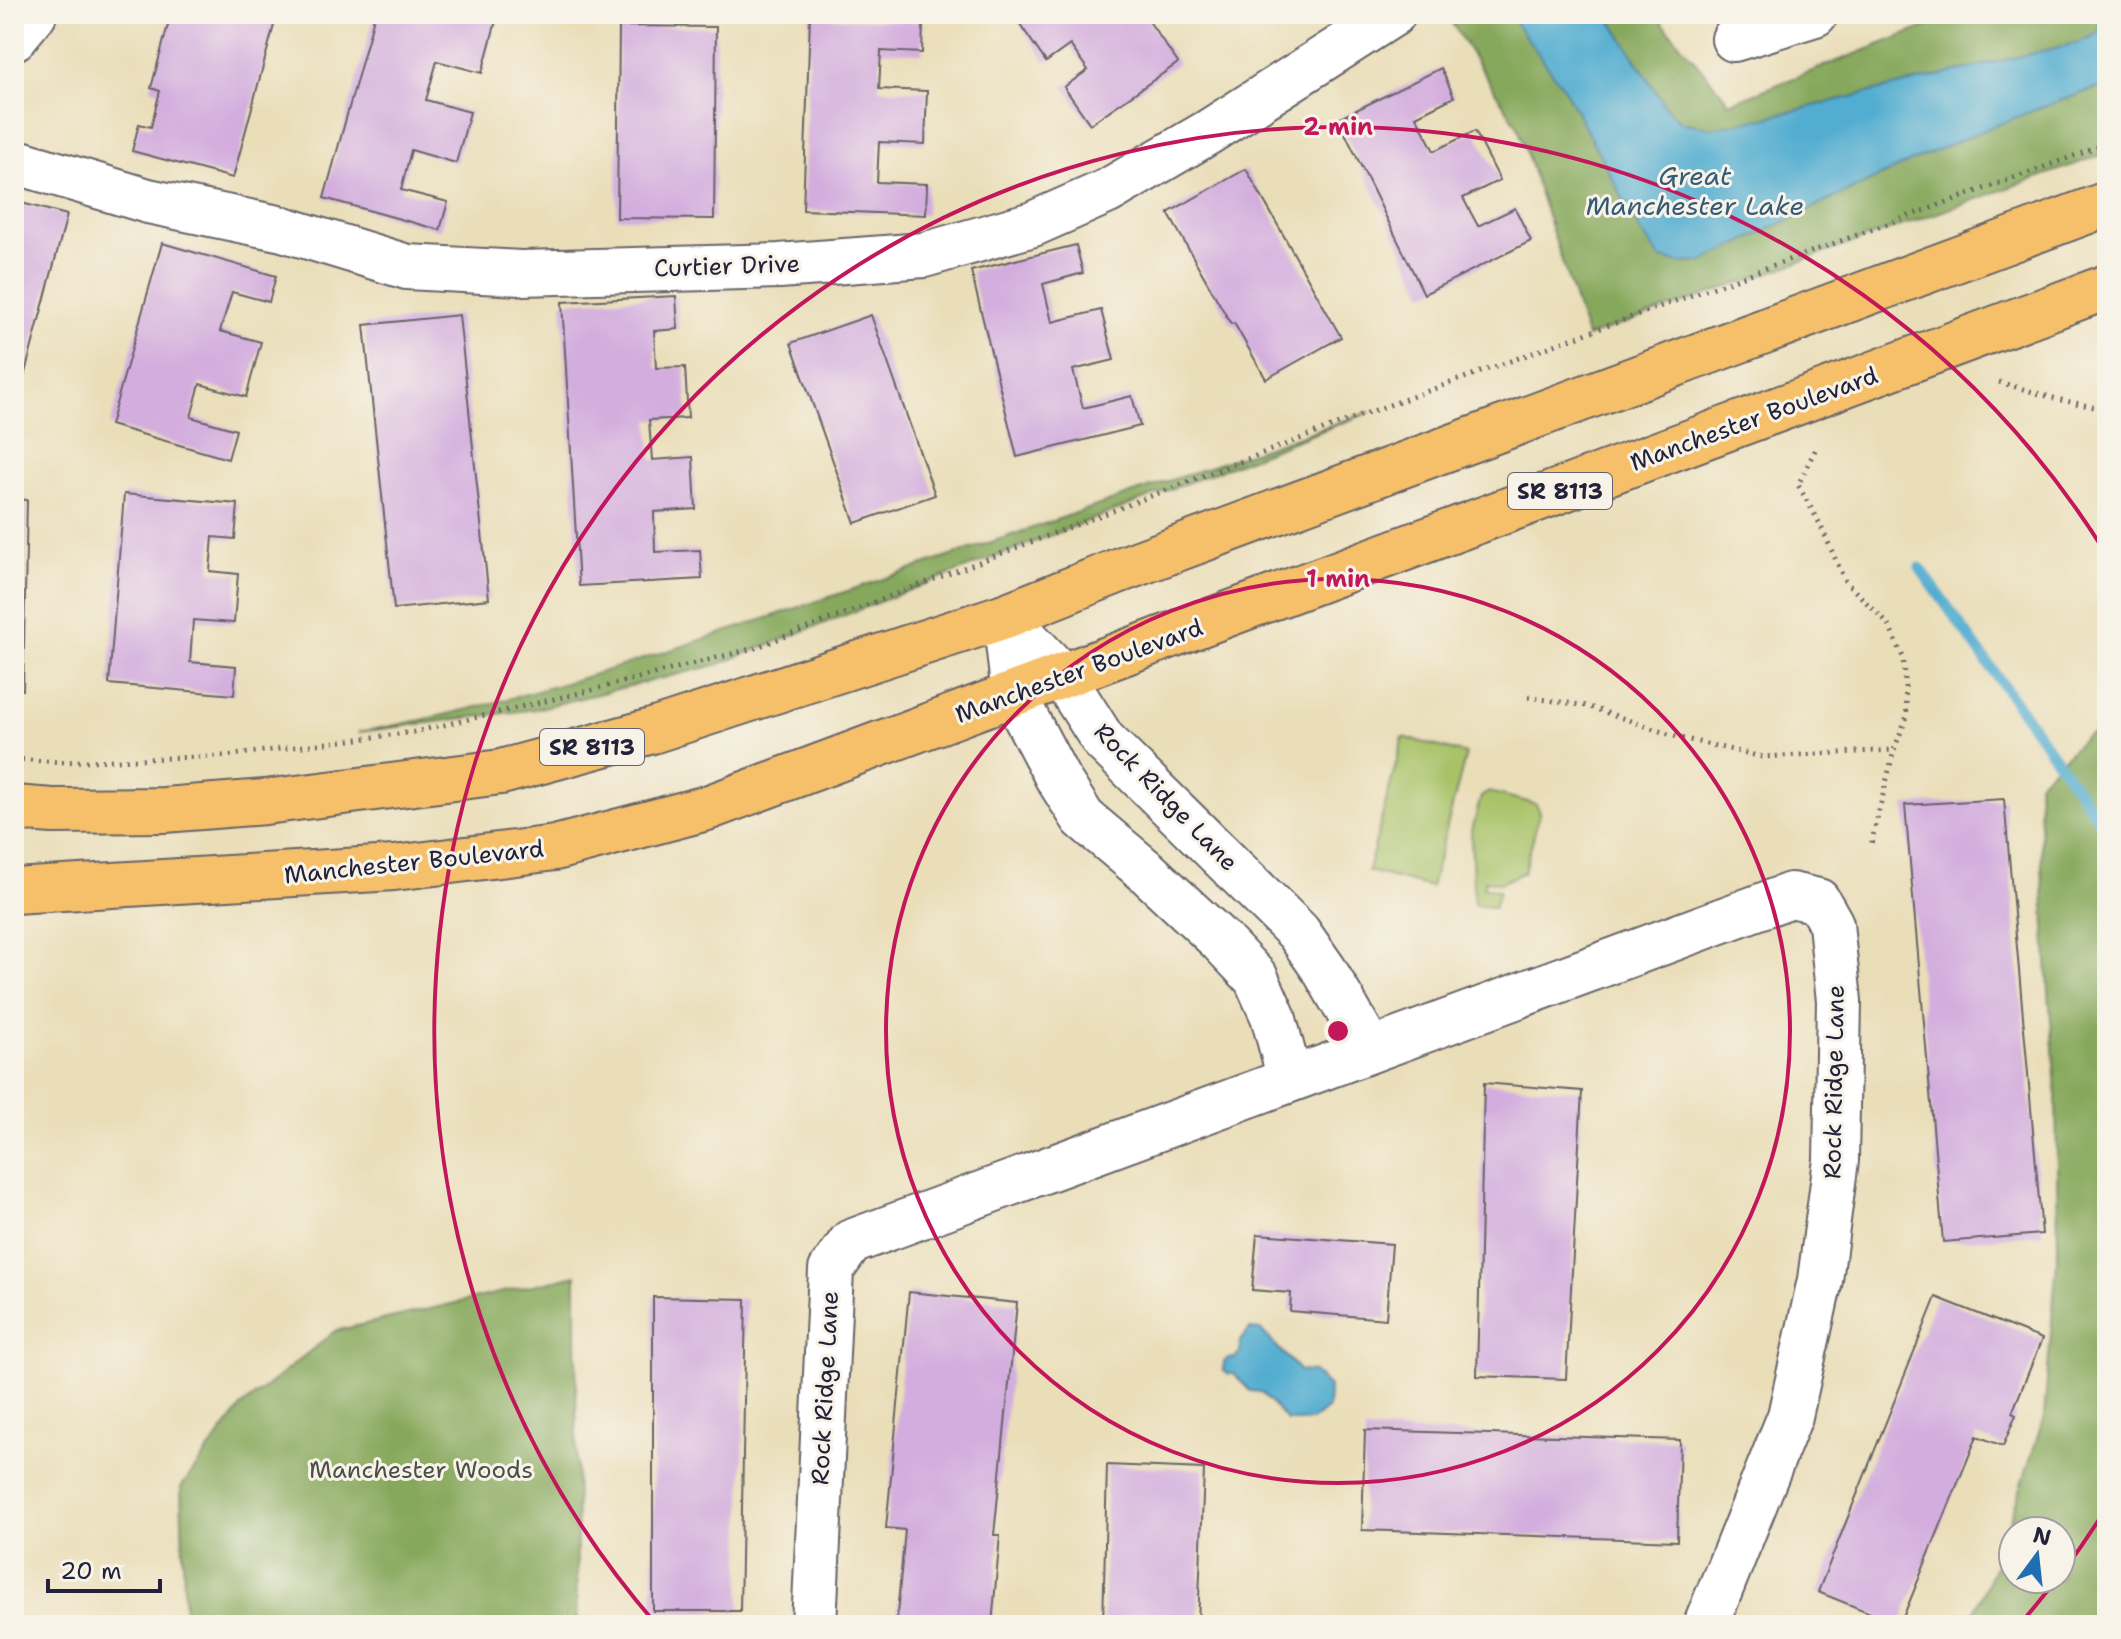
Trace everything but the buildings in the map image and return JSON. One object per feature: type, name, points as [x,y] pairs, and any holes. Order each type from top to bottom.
[{"type":"main road","name":"SR 8113","points":[[14,808],[53,811],[164,810],[265,802],[501,772],[652,731],[1005,616],[1135,564],[2107,204]]},
{"type":"main road","name":"Manchester Boulevard","points":[[14,891],[394,868],[555,848],[707,808],[2107,287]]},
{"type":"street","points":[[14,38],[34,14]]},
{"type":"street","name":"Curtier Drive","points":[[14,161],[148,201],[283,229],[407,267],[521,273],[779,266],[924,255],[1033,224],[1108,191],[1207,133],[1393,14]]},
{"type":"street","points":[[1734,39],[1815,14]]},
{"type":"street","points":[[1005,616],[1014,695],[1057,777],[1083,818],[1220,940],[1256,978],[1273,1016],[1290,1079]]},
{"type":"street","name":"Rock Ridge Lane","points":[[1005,616],[1063,677],[1103,740],[1298,932],[1325,971],[1370,1049]]},
{"type":"street","name":"Rock Ridge Lane","points":[[814,1625],[831,1270],[851,1242],[1791,895],[1818,901],[1831,924],[1839,1001],[1836,1160],[1820,1280],[1790,1416],[1706,1625]]},
{"type":"path","points":[[14,759],[60,762],[225,756],[414,732],[755,648],[1362,415],[2107,144]]},
{"type":"path","points":[[1999,382],[2107,410]]},
{"type":"path","points":[[1815,450],[1798,485],[1820,524],[1845,581],[1888,624],[1903,657],[1907,716],[1894,750],[1871,844]]},
{"type":"path","points":[[1528,697],[1587,706],[1677,737],[1762,757],[1894,750]]},
{"type":"green space","points":[[1446,14],[1655,14],[1730,103],[1958,14],[2107,14],[2107,153],[1587,337],[1518,127]]},
{"type":"green space","points":[[1370,412],[716,665],[536,709],[358,732],[517,697],[621,666]]},
{"type":"green space","points":[[2107,727],[2107,1625],[1968,1625],[1997,1560],[1997,1595],[2077,1595],[2077,1515],[2012,1515],[2044,1417],[2058,1248],[2056,1093],[2038,783],[2086,736]]},
{"type":"green space","points":[[1403,737],[1466,754],[1431,887],[1368,871]]},
{"type":"green space","points":[[1489,792],[1536,804],[1540,812],[1524,872],[1500,883],[1485,880],[1483,887],[1499,891],[1494,908],[1474,904],[1471,834],[1481,797]]},
{"type":"green space","name":"Manchester Woods","points":[[576,1275],[577,1625],[185,1625],[181,1487],[241,1407],[335,1331]]},
{"type":"water","name":"Great Manchester Lake","points":[[1509,14],[1605,14],[1667,109],[1681,122],[1712,128],[2080,42],[2098,33],[2101,14],[2107,14],[2107,85],[1952,143],[1702,262],[1681,263],[1661,259],[1641,232],[1563,87]]},
{"type":"water","points":[[1250,1329],[1261,1330],[1300,1371],[1314,1372],[1329,1387],[1328,1408],[1312,1421],[1287,1421],[1261,1392],[1250,1391],[1234,1374],[1223,1370],[1228,1358],[1235,1358],[1240,1353],[1240,1341]]},
{"type":"waterway","points":[[1920,568],[2107,831]]}]
